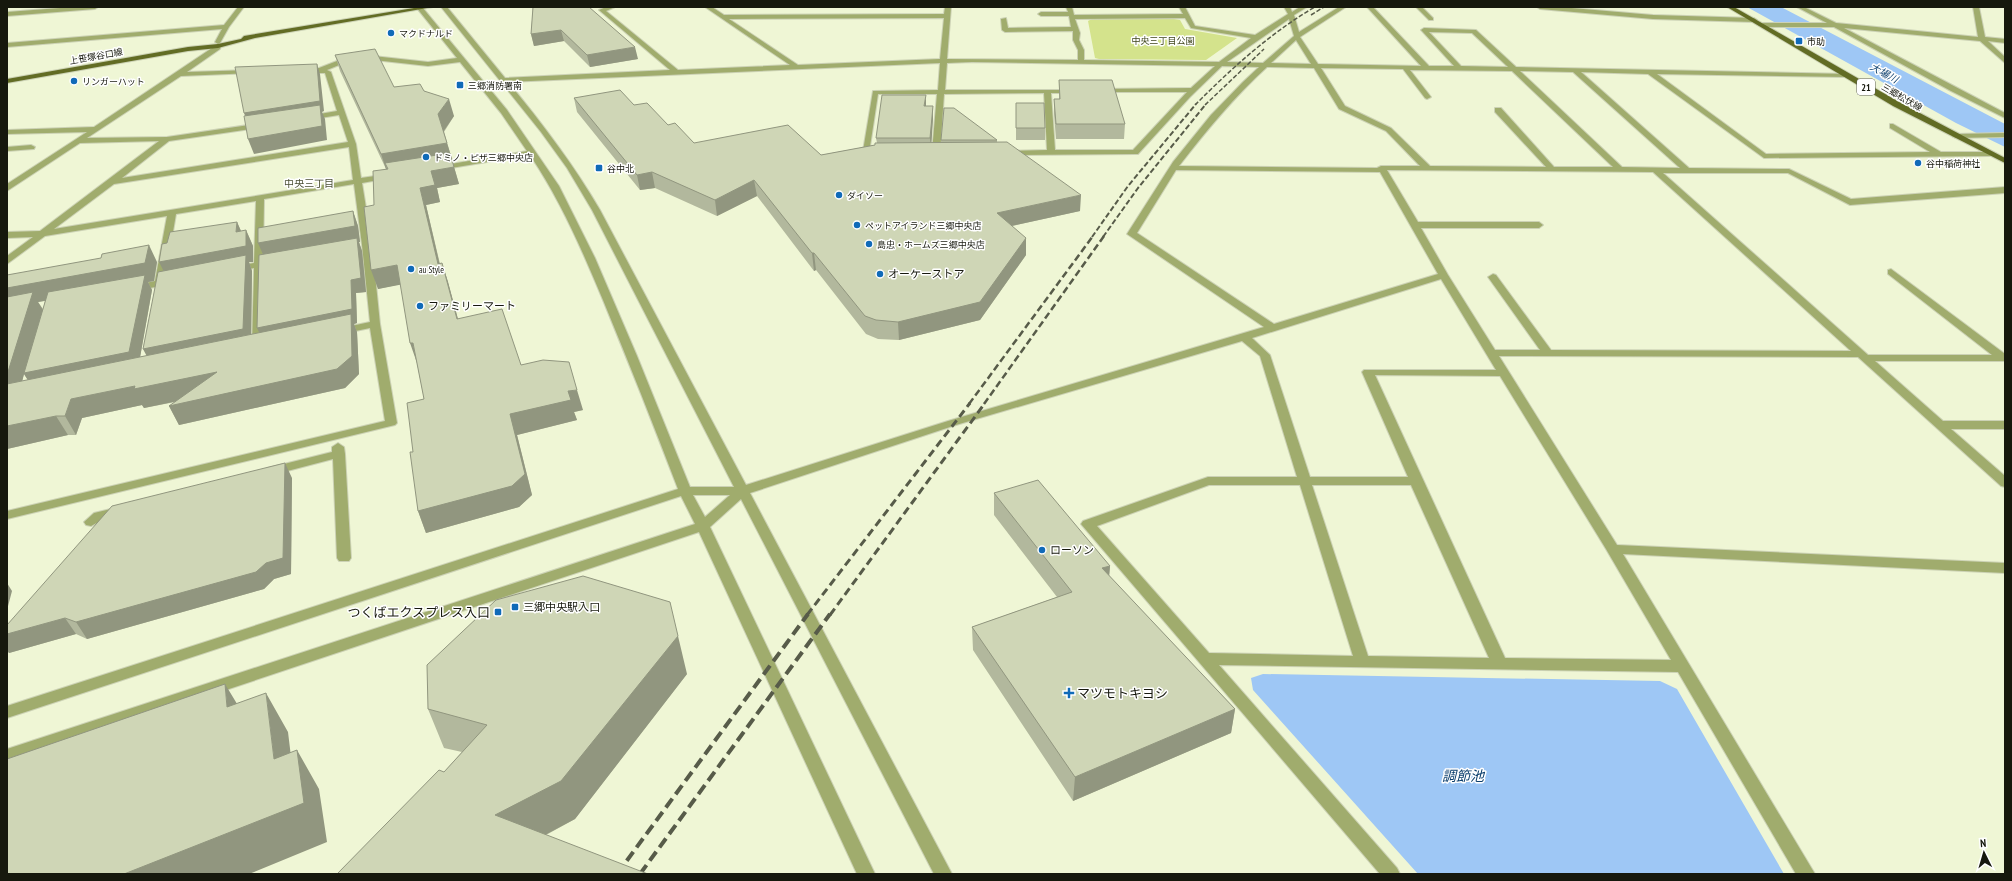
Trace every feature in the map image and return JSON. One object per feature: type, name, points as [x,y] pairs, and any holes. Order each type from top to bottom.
[{"type":"main road","name":"上笹塚谷口線","points":[[7,80],[430,7]]},
{"type":"main road","name":"三郷松伏線","points":[[1730,7],[1846,75],[1956,136],[2005,161]]},
{"type":"street","points":[[23,12],[30,7]]},
{"type":"street","points":[[7,14],[95,7]]},
{"type":"street","points":[[7,188],[218,48],[218,44],[226,27],[241,7]]},
{"type":"street","points":[[444,7],[544,130],[571,168],[589,198],[742,491],[777,553],[943,874]]},
{"type":"street","points":[[612,7],[602,10],[675,71]]},
{"type":"street","points":[[708,7],[797,66]]},
{"type":"street","points":[[891,17],[892,7]]},
{"type":"street","points":[[920,154],[940,154],[940,92],[948,7]]},
{"type":"street","points":[[1069,7],[1072,16],[1072,23],[1075,29],[1076,40],[1081,50],[1081,62]]},
{"type":"street","points":[[1182,7],[1193,27],[1255,37]]},
{"type":"street","points":[[1287,7],[1297,36],[1318,66],[1342,106],[1349,111],[1381,125],[1391,132],[1427,168]]},
{"type":"street","points":[[998,154],[1135,152],[1193,90],[1221,64],[1255,37],[1304,7]]},
{"type":"street","points":[[1272,328],[1132,234],[1173,168],[1214,117],[1245,83],[1297,36],[1343,7]]},
{"type":"street","points":[[1370,7],[1386,22],[1427,68]]},
{"type":"street","points":[[1419,7],[1431,19]]},
{"type":"street","points":[[1540,7],[1653,17],[1754,20]]},
{"type":"street","points":[[1800,7],[1836,25],[1964,97],[2005,116]]},
{"type":"street","points":[[1976,7],[1982,40],[2005,61]]},
{"type":"street","points":[[420,8],[460,60],[504,112],[555,186],[590,258],[632,356],[685,491],[703,526],[866,874]]},
{"type":"street","points":[[1041,14],[1072,16],[1186,16]]},
{"type":"street","points":[[724,17],[947,16]]},
{"type":"street","points":[[1004,19],[1005,30],[1075,29]]},
{"type":"street","points":[[1763,25],[1836,25],[2005,41]]},
{"type":"street","points":[[7,45],[226,27]]},
{"type":"street","points":[[1460,69],[1424,30],[1474,31],[1619,169]]},
{"type":"street","points":[[1069,37],[1076,37]]},
{"type":"street","points":[[320,70],[355,56],[428,64],[460,60]]},
{"type":"street","points":[[503,80],[944,60],[1846,75]]},
{"type":"street","points":[[1405,68],[1427,97]]},
{"type":"street","points":[[7,515],[391,423],[363,246],[358,181],[352,144],[340,113],[328,72],[320,70],[289,71]]},
{"type":"street","points":[[1575,71],[1686,170]]},
{"type":"street","points":[[179,74],[265,72]]},
{"type":"street","points":[[1650,72],[1764,156],[1990,154]]},
{"type":"street","points":[[881,155],[866,155],[875,92],[1193,90]]},
{"type":"street","points":[[1047,91],[1051,153]]},
{"type":"street","points":[[1498,110],[1552,169]]},
{"type":"street","points":[[301,119],[340,113]]},
{"type":"street","points":[[76,141],[167,139],[269,123]]},
{"type":"street","points":[[1893,126],[1940,154]]},
{"type":"street","points":[[7,132],[95,129]]},
{"type":"street","points":[[1956,136],[2005,135]]},
{"type":"street","points":[[7,261],[167,139]]},
{"type":"street","points":[[109,182],[352,144]]},
{"type":"street","points":[[7,149],[31,147]]},
{"type":"street","points":[[426,170],[533,152]]},
{"type":"street","points":[[1173,168],[1382,170],[1381,168],[1654,169],[1789,171],[1850,202],[2005,190]]},
{"type":"street","points":[[1654,169],[1861,356],[2005,483]]},
{"type":"street","points":[[1382,170],[1416,225],[1443,275],[1613,549],[1806,874]]},
{"type":"street","points":[[7,235],[42,234],[396,174]]},
{"type":"street","points":[[260,198],[253,349],[272,345]]},
{"type":"street","points":[[157,298],[172,213]]},
{"type":"street","points":[[1416,225],[1539,225]]},
{"type":"street","points":[[228,271],[282,261]]},
{"type":"street","points":[[1891,272],[2004,358]]},
{"type":"street","points":[[7,712],[685,491],[742,491],[952,423],[1244,337],[1443,275]]},
{"type":"street","points":[[1493,277],[1548,353]]},
{"type":"street","points":[[121,290],[182,279]]},
{"type":"street","points":[[331,333],[375,324]]},
{"type":"street","points":[[1244,337],[1265,355],[1362,661]]},
{"type":"street","points":[[1491,353],[2004,358]]},
{"type":"street","points":[[1500,664],[1368,372],[1504,373]]},
{"type":"street","points":[[1940,425],[2005,426]]},
{"type":"street","points":[[338,436],[344,558]]},
{"type":"street","points":[[261,474],[339,454]]},
{"type":"street","points":[[1391,874],[1206,658],[1088,524],[1208,481],[1416,481]]},
{"type":"street","points":[[7,756],[703,526],[742,491]]},
{"type":"street","points":[[91,522],[99,516],[130,508]]},
{"type":"street","points":[[1613,549],[2005,568]]},
{"type":"street","points":[[1206,658],[1682,666]]},
{"type":"green space","name":"中央三丁目公園","points":[[1092,19],[1174,19],[1180,20],[1185,29],[1237,38],[1206,60],[1099,59],[1095,58],[1088,21]]},
{"type":"water","name":"大場川","points":[[1747,7],[1781,7],[2005,124],[2005,147],[1956,123]]},
{"type":"water","name":"調節池","points":[[1263,674],[1660,681],[1677,689],[1784,874],[1418,874],[1253,690],[1251,678]]},
{"type":"building","points":[[533,7],[589,7],[635,47],[587,55],[561,30],[531,34]]},
{"type":"building","points":[[375,49],[394,87],[420,84],[424,91],[449,99],[438,114],[447,143],[381,154],[335,55]]},
{"type":"building","points":[[317,64],[320,101],[244,113],[235,67]]},
{"type":"building","points":[[1059,80],[1112,80],[1125,124],[1056,124],[1054,99],[1060,99]]},
{"type":"building","points":[[620,90],[634,105],[647,103],[668,125],[675,123],[694,143],[788,125],[821,155],[875,145],[875,143],[1007,142],[1081,195],[997,213],[1026,238],[980,302],[898,322],[876,320],[865,316],[814,253],[812,253],[754,180],[715,200],[652,172],[637,175],[574,98]]},
{"type":"building","points":[[882,95],[926,95],[924,106],[933,106],[930,138],[876,138]]},
{"type":"building","points":[[1016,103],[1044,103],[1045,128],[1016,128]]},
{"type":"building","points":[[320,105],[322,126],[248,139],[244,116]]},
{"type":"building","points":[[944,108],[954,108],[997,140],[941,140]]},
{"type":"building","points":[[450,153],[454,167],[431,171],[435,185],[420,188],[438,264],[442,263],[457,319],[502,309],[521,365],[543,360],[569,362],[577,390],[568,391],[571,400],[510,414],[525,474],[512,486],[418,511],[410,452],[413,452],[407,403],[424,399],[413,343],[410,343],[397,265],[371,270],[364,207],[374,205],[373,171],[388,169],[385,163]]},
{"type":"building","points":[[353,211],[355,226],[258,243],[258,228]]},
{"type":"building","points":[[237,222],[236,232],[246,230],[246,246],[159,262],[162,244],[167,243],[170,232]]},
{"type":"building","points":[[357,238],[361,278],[351,280],[352,309],[257,328],[259,255]]},
{"type":"building","points":[[149,245],[145,263],[7,288],[7,275],[101,258],[102,254]]},
{"type":"building","points":[[246,255],[243,329],[143,349],[158,272]]},
{"type":"building","points":[[145,275],[129,352],[24,373],[48,292]]},
{"type":"building","points":[[33,292],[7,375],[7,297]]},
{"type":"building","points":[[351,314],[352,356],[337,369],[169,406],[217,372],[134,389],[135,386],[71,399],[65,416],[56,416],[7,426],[7,384]]},
{"type":"building","points":[[285,463],[283,558],[266,563],[256,572],[76,622],[65,618],[7,634],[7,625],[112,506]]},
{"type":"building","points":[[1038,480],[1110,566],[1102,568],[1235,709],[1075,777],[972,627],[1072,592],[994,493]]},
{"type":"building","points":[[583,576],[670,602],[678,636],[561,781],[495,815],[648,874],[337,874],[439,770],[444,772],[487,725],[428,709],[427,665],[496,600]]},
{"type":"building","points":[[225,684],[227,707],[266,693],[274,759],[297,750],[304,803],[124,874],[7,874],[7,759]]},
{"type":"railway","points":[[1196,104],[1252,52],[1282,28],[1315,7]]},
{"type":"railway","points":[[1311,15],[1324,7]]},
{"type":"railway","points":[[1206,104],[1264,49]]},
{"type":"railway","points":[[1092,237],[1128,186],[1196,104]]},
{"type":"railway","points":[[1103,237],[1138,188],[1206,104]]},
{"type":"railway","points":[[969,404],[1093,236]]},
{"type":"railway","points":[[984,404],[1104,236]]},
{"type":"railway","points":[[807,615],[970,403]]},
{"type":"railway","points":[[830,615],[985,403]]},
{"type":"railway","points":[[617,874],[808,614]]},
{"type":"railway","points":[[640,874],[830,614]]},
{"type":"place","name":"マクドナルド","points":[[391,33]]},
{"type":"place","name":"市助","points":[[1799,41]]},
{"type":"place","name":"リンガーハット","points":[[74,81]]},
{"type":"place","name":"三郷消防署南","points":[[460,85]]},
{"type":"place","name":"ドミノ・ピザ三郷中央店","points":[[426,157]]},
{"type":"place","name":"谷中稲荷神社","points":[[1918,163]]},
{"type":"place","name":"谷中北","points":[[599,168]]},
{"type":"place","name":"ダイソー","points":[[839,195]]},
{"type":"place","name":"ペットアイランド三郷中央店","points":[[857,225]]},
{"type":"place","name":"島忠・ホームズ三郷中央店","points":[[869,244]]},
{"type":"place","name":"au Style","points":[[411,269]]},
{"type":"place","name":"オーケーストア","points":[[880,274]]},
{"type":"place","name":"ファミリーマート","points":[[420,306]]},
{"type":"place","name":"ローソン","points":[[1042,550]]},
{"type":"place","name":"三郷中央駅入口","points":[[515,607]]},
{"type":"place","name":"つくばエクスプレス入口","points":[[498,612]]},
{"type":"place","name":"マツモトキヨシ","points":[[1069,693]]},
{"type":"district","name":"中央三丁目","points":[[309,183]]}]
